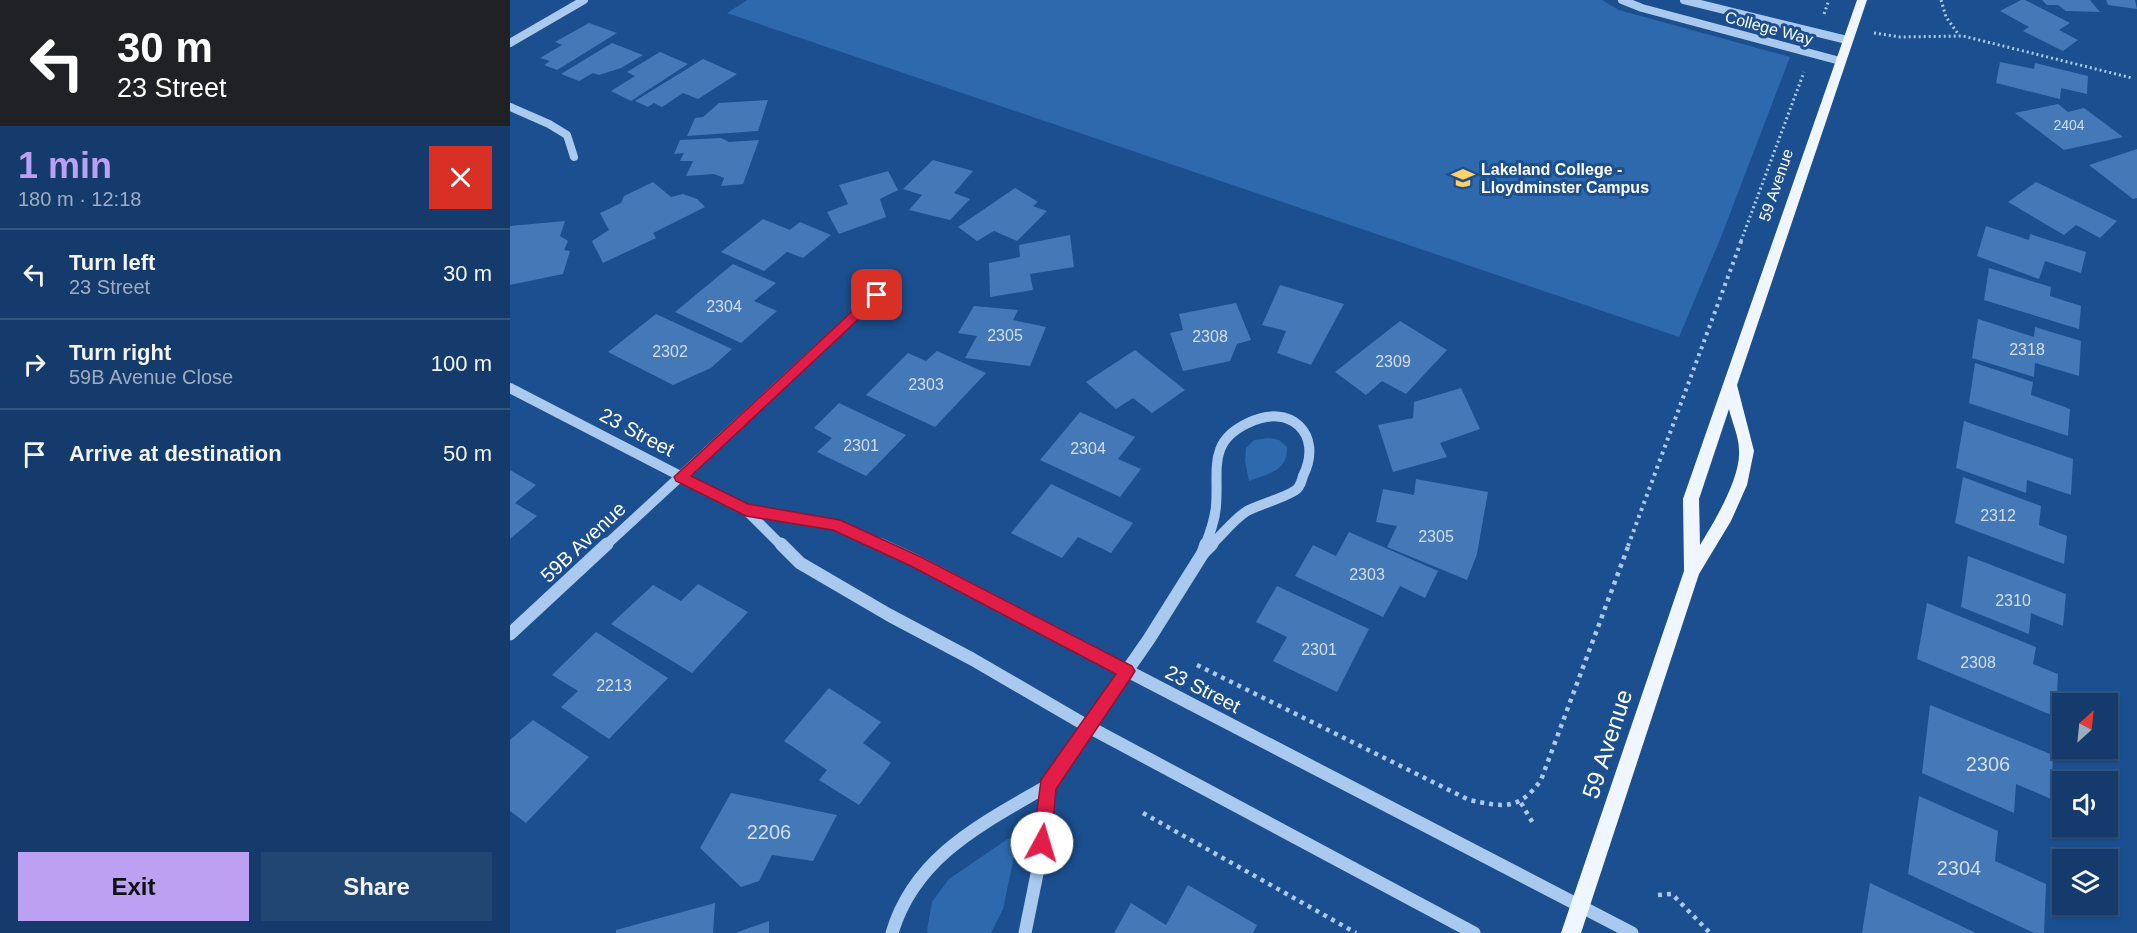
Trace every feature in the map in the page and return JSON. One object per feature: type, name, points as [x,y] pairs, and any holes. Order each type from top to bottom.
[{"type":"main road","name":"59 Avenue","points":[[1692,571],[1691,499],[1862,0]]},
{"type":"main road","name":"59 Avenue","points":[[1571,933],[1692,571],[1726,516],[1739,485],[1747,451],[1731,385]]},
{"type":"street","points":[[510,43],[584,0]]},
{"type":"street","name":"College Way","points":[[1622,0],[1642,8],[1840,61]]},
{"type":"street","name":"College Way","points":[[1684,0],[1847,40]]},
{"type":"street","points":[[510,107],[549,123],[567,135],[574,157]]},
{"type":"street","name":"59B Avenue","points":[[510,634],[877,295]]},
{"type":"street","name":"23 Street","points":[[510,388],[746,510],[835,524],[916,561],[1632,933]]},
{"type":"street","points":[[892,933],[894,922],[922,873],[995,817],[1047,786],[1127,671],[1203,553],[1245,512],[1297,489],[1309,465],[1308,439],[1300,426],[1284,416],[1265,416],[1243,423],[1230,434],[1215,466],[1216,509],[1203,553]]},
{"type":"street","name":"23 Street","points":[[746,510],[800,563],[889,615],[1089,727],[1474,933]]},
{"type":"street","points":[[1025,933],[1041,859],[1047,786]]},
{"type":"path","points":[[1941,0],[1946,17],[1960,36]]},
{"type":"path","points":[[1871,32],[1900,38],[1960,36],[1973,38],[2132,78]]},
{"type":"path","points":[[1197,665],[1469,800],[1497,806],[1521,803],[1533,794],[1541,780],[1805,71]]},
{"type":"path","points":[[1521,803],[1534,825]]},
{"type":"path","points":[[1143,813],[1356,933]]},
{"type":"path","points":[[1658,895],[1672,894],[1710,933]]},
{"type":"shaded area","name":"Lakeland College - Lloydminster Campus","points":[[747,0],[1602,0],[1619,10],[1790,57],[1721,237],[1679,337],[727,13]]},
{"type":"shaded area","points":[[1269,438],[1279,440],[1287,447],[1284,461],[1276,470],[1249,481],[1245,461],[1246,448],[1254,440]]},
{"type":"shaded area","points":[[1009,838],[1017,843],[1003,909],[991,933],[928,933],[932,902],[949,879]]},
{"type":"building","points":[[2021,0],[2070,23],[2059,30],[2078,40],[2063,51],[2023,31],[2029,27],[2000,11]]},
{"type":"building","points":[[2042,0],[2090,0],[2100,12],[2066,11],[2058,5],[2047,5]]},
{"type":"building","points":[[2106,0],[2135,0],[2137,9],[2108,5]]},
{"type":"building","points":[[589,23],[617,33],[557,70],[544,65],[550,61],[540,58],[562,45],[555,42]]},
{"type":"building","points":[[612,43],[643,55],[621,68],[599,75],[593,73],[579,81],[561,74]]},
{"type":"building","points":[[660,52],[688,64],[631,101],[611,91],[635,76],[627,72]]},
{"type":"building","points":[[703,59],[737,74],[698,99],[683,93],[662,107],[654,103],[648,107],[635,101]]},
{"type":"building","points":[[2000,62],[2034,69],[2035,63],[2088,76],[2087,94],[2061,88],[2060,99],[1996,83]]},
{"type":"building","points":[[768,100],[758,131],[687,136],[695,118],[703,117],[719,103]]},
{"type":"building","points":[[2058,104],[2068,112],[2084,108],[2123,137],[2064,150],[2015,113]]},
{"type":"building","points":[[721,138],[729,142],[759,140],[743,184],[721,186],[724,178],[714,174],[686,176],[693,161],[680,161],[684,153],[674,154],[680,140]]},
{"type":"building","points":[[2137,149],[2137,198],[2133,199],[2089,165]]},
{"type":"building","points":[[933,160],[973,171],[954,193],[970,199],[950,220],[909,210],[922,195],[903,189]]},
{"type":"building","points":[[888,171],[898,190],[880,199],[886,217],[839,234],[827,212],[848,204],[839,185]]},
{"type":"building","points":[[653,182],[671,197],[683,194],[697,199],[705,207],[653,233],[656,238],[603,263],[592,241],[609,230],[600,213],[621,203],[624,196]]},
{"type":"building","points":[[2036,182],[2117,221],[2100,238],[2076,225],[2064,235],[2008,202]]},
{"type":"building","points":[[1015,188],[1038,202],[1033,206],[1047,211],[1017,241],[994,231],[977,241],[958,227]]},
{"type":"building","points":[[763,219],[790,230],[800,222],[831,235],[803,258],[787,252],[764,271],[721,252]]},
{"type":"building","points":[[565,221],[560,236],[568,241],[564,250],[570,251],[563,274],[510,285],[510,226]]},
{"type":"building","points":[[1986,226],[2029,240],[2030,234],[2086,252],[2081,273],[2045,261],[2039,279],[1977,256]]},
{"type":"building","points":[[1070,235],[1074,267],[1030,274],[1033,290],[990,297],[989,263],[1020,257],[1019,245]]},
{"type":"building","points":[[733,264],[776,283],[754,301],[777,311],[741,343],[675,312]]},
{"type":"building","points":[[1989,268],[2051,287],[2050,296],[2081,306],[2079,329],[1984,300]]},
{"type":"building","points":[[1280,285],[1344,304],[1311,365],[1277,353],[1286,331],[1262,325]]},
{"type":"building","points":[[1236,303],[1251,340],[1237,344],[1230,361],[1183,371],[1170,333],[1183,330],[1179,314]]},
{"type":"building","points":[[974,306],[1018,310],[1013,320],[1046,327],[1030,366],[965,358],[977,336],[958,333]]},
{"type":"building","points":[[656,314],[732,349],[711,368],[673,385],[608,352]]},
{"type":"building","points":[[1978,319],[2034,337],[2035,327],[2081,341],[2079,376],[2035,363],[2034,377],[1972,358]]},
{"type":"building","points":[[1400,321],[1447,350],[1406,394],[1382,381],[1366,395],[1335,372]]},
{"type":"building","points":[[1135,350],[1185,390],[1152,413],[1133,398],[1116,409],[1086,382]]},
{"type":"building","points":[[937,351],[986,373],[935,427],[866,395],[908,353],[926,361]]},
{"type":"building","points":[[1975,363],[2033,382],[2031,395],[2070,409],[2068,436],[1969,403]]},
{"type":"building","points":[[1461,388],[1480,429],[1440,443],[1447,457],[1393,472],[1378,425],[1413,418],[1414,402]]},
{"type":"building","points":[[839,403],[906,435],[866,476],[817,452],[832,438],[814,428]]},
{"type":"building","points":[[1080,412],[1135,437],[1118,459],[1141,469],[1120,497],[1040,460]]},
{"type":"building","points":[[1964,421],[2073,459],[2071,495],[2027,480],[2026,493],[1956,468]]},
{"type":"building","points":[[510,470],[536,485],[515,503],[537,516],[510,539]]},
{"type":"building","points":[[1963,477],[2041,506],[2039,525],[2067,536],[2064,564],[1955,523]]},
{"type":"building","points":[[1416,479],[1488,492],[1477,554],[1467,580],[1387,547],[1397,526],[1376,522],[1383,489],[1414,495]]},
{"type":"building","points":[[1051,484],[1133,523],[1111,553],[1078,537],[1062,558],[1011,533]]},
{"type":"building","points":[[1349,532],[1438,571],[1425,598],[1400,586],[1383,617],[1295,576],[1313,545],[1336,556]]},
{"type":"building","points":[[1968,556],[2066,594],[2063,626],[2031,613],[2029,634],[1961,607]]},
{"type":"building","points":[[698,584],[748,612],[692,673],[611,624],[653,585],[681,601]]},
{"type":"building","points":[[1277,586],[1369,629],[1337,692],[1273,661],[1287,637],[1256,622]]},
{"type":"building","points":[[1927,603],[2036,647],[2033,664],[2058,674],[2057,693],[2052,693],[2052,715],[1917,659]]},
{"type":"building","points":[[596,632],[668,678],[609,739],[561,707],[578,691],[552,675]]},
{"type":"building","points":[[829,688],[881,722],[863,743],[891,763],[859,805],[819,780],[827,770],[784,741]]},
{"type":"building","points":[[1930,705],[2052,755],[2051,799],[2016,784],[2014,813],[1922,773]]},
{"type":"building","points":[[533,720],[589,757],[526,823],[510,811],[510,740]]},
{"type":"building","points":[[731,793],[837,815],[813,861],[772,855],[759,881],[741,887],[700,848]]},
{"type":"building","points":[[1919,796],[1998,831],[1995,861],[2046,884],[2044,933],[2034,933],[1908,874]]},
{"type":"building","points":[[1870,883],[1976,933],[1862,933]]},
{"type":"building","points":[[1188,885],[1257,925],[1253,933],[1114,933],[1131,903],[1166,925]]},
{"type":"building","points":[[715,903],[713,933],[616,933],[616,930]]},
{"type":"building","points":[[769,921],[769,933],[735,933]]},
{"type":"place","name":"Lakeland College - Lloydminster Campus","points":[[1463,178]]},
{"type":"route","points":[[877,295],[680,477],[746,510],[835,524],[916,561],[1127,671],[1047,786],[1042,843]]}]
